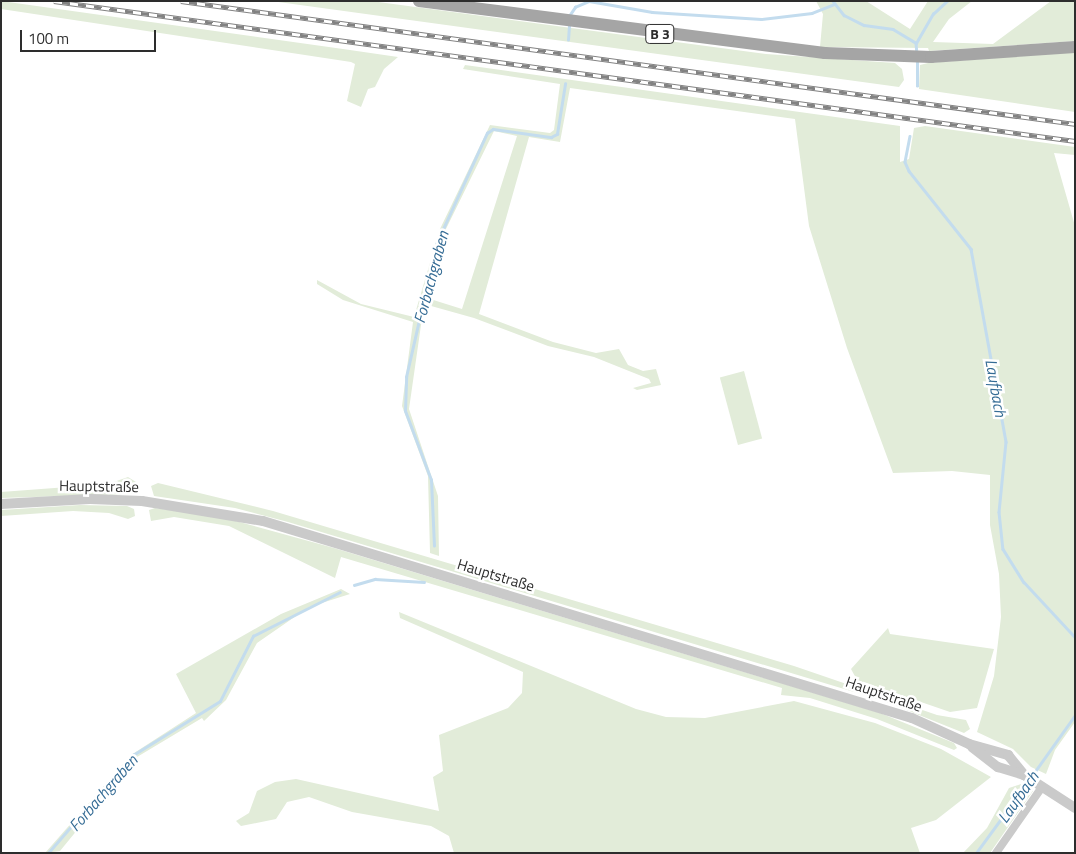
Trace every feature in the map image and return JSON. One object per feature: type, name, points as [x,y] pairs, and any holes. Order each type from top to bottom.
[{"type":"main road","name":"B 3","points":[[420,1],[740,45],[902,57],[931,57],[1075,47]]},
{"type":"street","name":"Hauptstraße","points":[[1,504],[90,499],[142,501],[262,521],[858,699],[969,744],[1008,755],[1032,780]]},
{"type":"street","name":"Hauptstraße","points":[[969,744],[998,767],[1032,780],[1075,808]]},
{"type":"street","points":[[996,853],[1032,780]]},
{"type":"green space","points":[[1,1],[398,57],[384,69],[375,87],[368,89],[361,107],[347,101],[355,64],[351,62],[1,9]]},
{"type":"green space","points":[[271,1],[371,1],[766,54],[895,63],[902,69],[904,80],[899,87]]},
{"type":"green space","points":[[816,1],[866,1],[910,29],[928,1],[972,1],[949,19],[933,42],[993,44],[1051,1],[1075,1],[1075,41],[929,51],[928,48],[820,47],[823,14]]},
{"type":"green space","points":[[1075,52],[1075,112],[919,89],[920,65],[928,63]]},
{"type":"green space","points":[[465,65],[900,126],[900,162],[909,159],[914,128],[925,126],[1075,147],[1075,155],[1054,153],[1075,226],[1075,722],[1055,750],[1046,774],[1031,767],[1013,749],[977,732],[994,676],[1001,617],[999,574],[990,525],[990,475],[952,471],[893,473],[847,348],[809,226],[795,119],[570,88],[560,142],[529,137],[479,314],[553,342],[596,353],[619,349],[628,365],[643,371],[656,369],[661,385],[637,390],[633,388],[651,383],[649,379],[594,357],[548,346],[474,318],[424,304],[409,409],[438,496],[439,556],[430,553],[428,476],[402,406],[413,322],[343,300],[317,284],[317,280],[361,304],[414,317],[440,229],[490,125],[550,133],[554,130],[560,84],[463,69]],"holes":[[[494,131],[517,136],[462,309],[427,298],[444,233]]]},
{"type":"green space","points":[[744,371],[762,439],[738,445],[720,377]]},
{"type":"green space","points":[[128,477],[136,482],[131,494],[1,498],[1,492],[108,484]]},
{"type":"green space","points":[[158,483],[273,511],[794,666],[937,715],[966,720],[970,729],[964,733],[884,701],[288,522],[235,508],[154,496],[151,486]]},
{"type":"green space","points":[[80,505],[127,506],[134,509],[135,516],[128,519],[109,513],[73,511],[1,516],[1,510]]},
{"type":"green space","points":[[155,508],[221,517],[334,548],[880,713],[954,743],[957,748],[954,750],[877,719],[810,698],[781,695],[782,688],[341,557],[335,578],[229,526],[174,517],[151,521],[149,510]]},
{"type":"green space","points":[[341,589],[350,594],[309,607],[257,643],[226,700],[204,721],[202,718],[137,757],[60,851],[45,853],[131,755],[196,713],[176,674],[281,614]]},
{"type":"green space","points":[[399,612],[636,709],[666,717],[705,718],[794,701],[875,723],[941,749],[991,777],[936,820],[911,828],[920,853],[454,853],[449,836],[431,826],[352,812],[309,797],[287,802],[276,819],[241,826],[236,821],[249,813],[257,791],[275,782],[296,779],[439,811],[433,777],[443,771],[439,735],[508,708],[522,693],[523,672],[400,618]]},
{"type":"green space","points":[[888,628],[890,634],[994,649],[977,708],[950,712],[857,680],[851,669]]},
{"type":"green space","points":[[1021,784],[1033,791],[990,853],[963,853],[987,828],[1009,788]]},
{"type":"waterway","name":"Forbachgraben","points":[[569,16],[575,7],[589,1],[652,12],[761,19],[812,13],[834,4]]},
{"type":"waterway","name":"Laufbach","points":[[833,1],[844,15],[864,25],[893,29],[916,43]]},
{"type":"waterway","points":[[916,43],[933,14],[947,1]]},
{"type":"waterway","name":"Forbachgraben","points":[[568,40],[569,24]]},
{"type":"waterway","name":"Laufbach","points":[[916,43],[917,54]]},
{"type":"waterway","name":"Laufbach","points":[[917,62],[917,86]]},
{"type":"waterway","name":"Forbachgraben","points":[[434,546],[431,480],[405,411],[406,377],[437,242],[487,133],[493,129],[551,137],[557,134],[565,84]]},
{"type":"waterway","name":"Laufbach","points":[[910,136],[905,162],[909,171],[971,249],[1006,442],[999,512],[1003,549],[1024,582],[1075,637]]},
{"type":"waterway","name":"Forbachgraben","points":[[354,585],[375,579],[424,582]]},
{"type":"waterway","name":"Forbachgraben","points":[[48,853],[133,755],[220,701],[253,636],[340,592]]},
{"type":"waterway","name":"Laufbach","points":[[1031,777],[1075,715]]},
{"type":"waterway","name":"Laufbach","points":[[976,853],[1028,782]]},
{"type":"railway","points":[[54,1],[1075,141]]},
{"type":"railway","points":[[181,1],[1075,124]]}]
